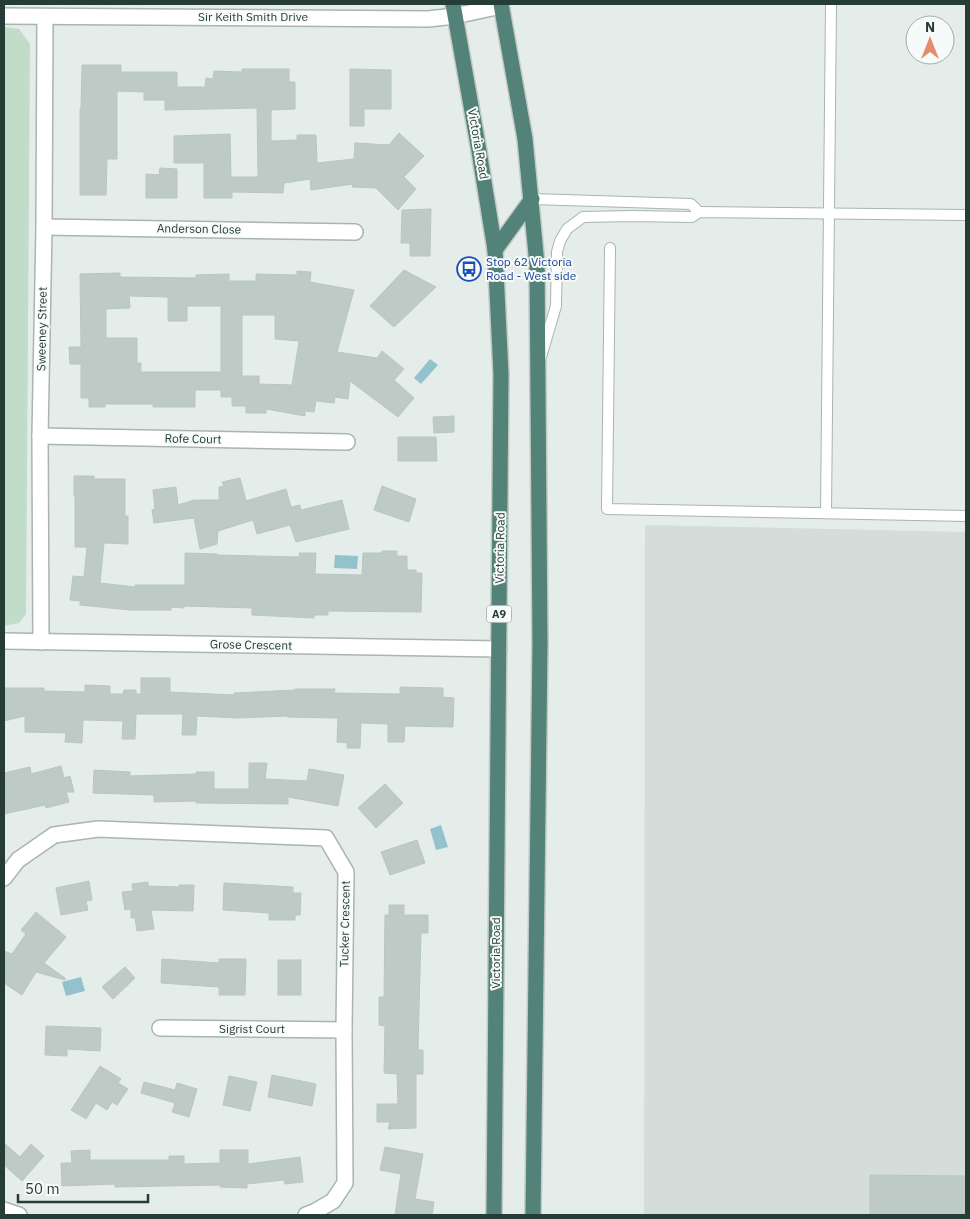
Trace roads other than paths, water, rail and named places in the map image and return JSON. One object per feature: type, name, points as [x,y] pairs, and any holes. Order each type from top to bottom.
[{"type":"highway","points":[[501,5],[525,138],[537,265],[540,645],[533,1215]]},
{"type":"highway","name":"Victoria Road","points":[[454,10],[480,151],[495,250],[501,374],[494,1215]]},
{"type":"highway","points":[[495,250],[532,199]]},
{"type":"street","name":"Sir Keith Smith Drive","points":[[4,16],[204,10],[428,18],[454,10],[501,5]]},
{"type":"street","name":"Sweeney Street","points":[[41,642],[40,436],[45,16]]},
{"type":"street","name":"Anderson Close","points":[[44,226],[354,232]]},
{"type":"street","name":"Rofe Court","points":[[40,436],[347,442]]},
{"type":"street","name":"Grose Crescent","points":[[4,641],[499,649]]},
{"type":"street","name":"Tucker Crescent","points":[[4,878],[18,860],[54,835],[98,829],[326,838],[346,872],[345,1183],[333,1201],[306,1215]]},
{"type":"street","name":"Sigrist Court","points":[[160,1028],[344,1030]]},
{"type":"street","points":[[4,1210],[18,1215]]},
{"type":"lane","points":[[826,513],[831,4]]},
{"type":"lane","points":[[532,199],[691,204],[699,212]]},
{"type":"lane","points":[[538,368],[556,306],[557,252],[560,241],[567,229],[583,217],[692,217],[699,212],[966,215]]},
{"type":"lane","points":[[610,248],[607,509],[966,516]]},
{"type":"water","points":[[430,359],[438,365],[421,384],[414,378]]},
{"type":"water","points":[[335,555],[358,556],[357,569],[334,568]]},
{"type":"water","points":[[441,825],[448,847],[436,850],[430,829]]},
{"type":"water","points":[[81,977],[85,991],[66,996],[62,982]]},
{"type":"place","name":"Stop 62 Victoria Road - West side","points":[[469,269]]}]
